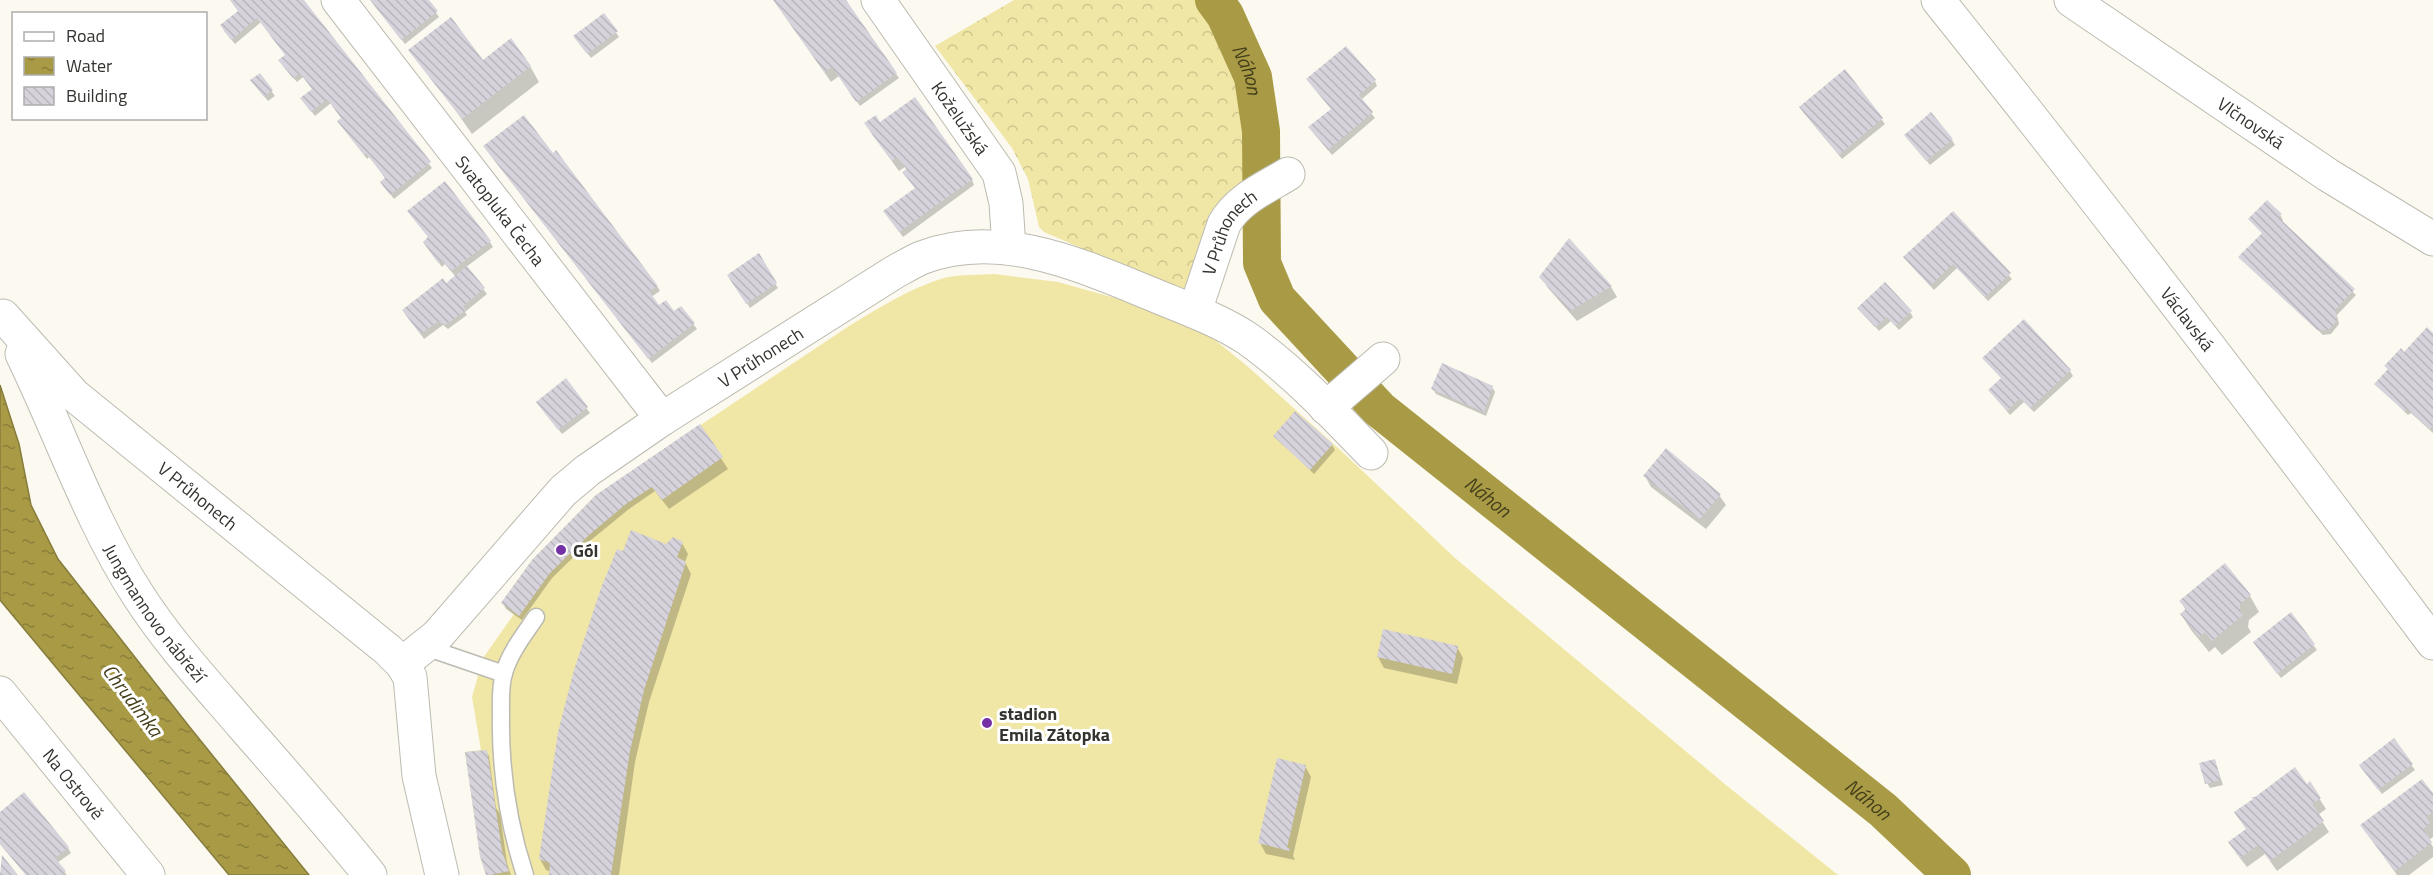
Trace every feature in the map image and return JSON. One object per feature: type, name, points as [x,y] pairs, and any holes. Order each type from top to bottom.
[{"type":"street","name":"Svatopluka Čecha","points":[[338,0],[662,419]]},
{"type":"street","name":"Koželužská","points":[[878,0],[999,174],[1006,203],[1009,248]]},
{"type":"street","name":"Václavská","points":[[1938,0],[2058,150],[2266,420],[2433,643]]},
{"type":"street","name":"Vlčnovská","points":[[2071,0],[2328,175],[2433,239]]},
{"type":"street","name":"V Průhonech","points":[[1195,311],[1224,224],[1230,214],[1242,202],[1288,174]]},
{"type":"street","name":"V Průhonech","points":[[442,875],[419,776],[410,677],[413,655],[452,620],[562,491],[588,470],[662,419],[893,273],[921,258],[975,247],[1009,248],[1091,270],[1195,311],[1246,339],[1276,362],[1334,400],[1371,453]]},
{"type":"street","name":"V Průhonech","points":[[1,315],[74,395],[388,650],[413,655]]},
{"type":"street","name":"Jungmannovo nábřeží","points":[[1,315],[85,492],[137,594],[207,685],[370,875]]},
{"type":"street","points":[[1334,400],[1383,359]]},
{"type":"street","name":"Na Ostrově","points":[[0,693],[143,873]]},
{"type":"lane","points":[[525,875],[515,844],[505,789],[501,739],[504,674],[513,652],[536,617]]},
{"type":"lane","points":[[413,655],[504,674]]},
{"type":"green space","points":[[1014,0],[1200,0],[1214,19],[1242,89],[1248,140],[1248,185],[1185,293],[1044,232],[1039,227],[1028,179],[1012,148],[935,46]]},
{"type":"green space","points":[[995,274],[1058,282],[1140,305],[1210,336],[1246,365],[1337,447],[1455,558],[1726,785],[1838,875],[486,875],[480,856],[465,752],[481,750],[472,697],[483,658],[514,614],[501,603],[532,560],[596,495],[849,326],[895,299],[931,282],[956,276]]},
{"type":"water","name":"Chrudimka","points":[[0,385],[19,444],[31,505],[58,559],[309,875],[229,875],[0,600]]},
{"type":"building","points":[[230,0],[304,0],[431,162],[390,195],[380,182],[385,178],[337,121],[341,118],[327,99],[311,112],[300,98],[312,89],[300,73],[293,78],[278,60],[285,55],[257,18],[231,40],[220,25],[238,11]]},
{"type":"building","points":[[370,0],[429,0],[438,11],[401,40]]},
{"type":"building","points":[[773,0],[846,0],[897,73],[856,102],[832,67],[824,72]]},
{"type":"building","points":[[604,13],[618,31],[587,54],[573,36]]},
{"type":"building","points":[[451,17],[483,60],[511,38],[531,66],[462,119],[408,50]]},
{"type":"building","points":[[1346,46],[1376,80],[1359,95],[1373,112],[1328,150],[1308,127],[1331,109],[1306,79]]},
{"type":"building","points":[[1845,69],[1883,118],[1839,155],[1799,107]]},
{"type":"building","points":[[260,73],[273,90],[264,97],[250,80]]},
{"type":"building","points":[[915,97],[973,179],[899,232],[883,211],[915,188],[902,172],[907,169],[897,157],[892,161],[864,123],[876,115],[880,122]]},
{"type":"building","points":[[1931,112],[1953,139],[1926,161],[1904,135]]},
{"type":"building","points":[[524,115],[553,153],[556,150],[658,286],[649,291],[659,305],[666,300],[674,311],[681,306],[695,323],[648,359],[483,146]]},
{"type":"building","points":[[445,181],[491,241],[451,271],[442,260],[438,263],[423,242],[428,237],[407,211]]},
{"type":"building","points":[[2267,200],[2282,214],[2278,217],[2355,289],[2335,310],[2337,316],[2335,323],[2328,330],[2317,330],[2238,257],[2262,233],[2248,219]]},
{"type":"building","points":[[1953,211],[2011,273],[1985,297],[1953,264],[1930,286],[1903,257]]},
{"type":"building","points":[[1569,238],[1612,286],[1570,311],[1539,277]]},
{"type":"building","points":[[759,253],[777,283],[746,304],[727,275]]},
{"type":"building","points":[[467,266],[485,288],[463,306],[466,310],[445,325],[439,321],[420,334],[402,310],[443,278],[446,283]]},
{"type":"building","points":[[1885,282],[1912,311],[1895,326],[1887,317],[1875,327],[1857,308]]},
{"type":"building","points":[[2024,319],[2071,370],[2030,408],[2020,398],[2007,411],[1988,390],[2001,378],[1982,358]]},
{"type":"building","points":[[2427,327],[2433,333],[2433,425],[2430,429],[2407,409],[2404,411],[2374,384],[2388,369],[2384,366],[2401,348],[2404,352]]},
{"type":"building","points":[[1442,363],[1493,386],[1484,412],[1431,389]]},
{"type":"building","points":[[566,378],[588,407],[558,430],[536,402]]},
{"type":"building","points":[[1295,411],[1333,444],[1310,470],[1273,436]]},
{"type":"building","points":[[700,424],[723,457],[662,500],[652,487],[626,504],[589,535],[550,573],[519,616],[501,603],[532,560],[596,495]]},
{"type":"building","points":[[1666,448],[1721,494],[1700,519],[1643,476]]},
{"type":"building","points":[[631,530],[666,544],[673,537],[683,542],[677,557],[686,562],[644,690],[630,751],[611,875],[549,875],[550,863],[539,859],[558,732],[574,670],[601,588],[617,549],[623,551]]},
{"type":"building","points":[[2225,563],[2251,595],[2240,604],[2240,611],[2243,615],[2212,641],[2205,632],[2199,637],[2180,614],[2186,609],[2179,601]]},
{"type":"building","points":[[2291,612],[2315,644],[2277,674],[2253,642]]},
{"type":"building","points":[[1383,629],[1458,646],[1452,674],[1377,657]]},
{"type":"building","points":[[2394,738],[2413,764],[2378,790],[2359,765]]},
{"type":"building","points":[[487,750],[502,851],[509,871],[490,875],[486,875],[480,856],[465,752]]},
{"type":"building","points":[[1277,758],[1306,765],[1287,848],[1290,848],[1289,851],[1258,843]]},
{"type":"building","points":[[2215,759],[2221,780],[2205,784],[2199,763]]},
{"type":"building","points":[[2295,767],[2307,784],[2310,781],[2321,798],[2312,804],[2324,821],[2270,861],[2258,845],[2240,858],[2228,842],[2246,829],[2234,812],[2253,799],[2251,797],[2255,797]]},
{"type":"building","points":[[2422,779],[2433,793],[2433,812],[2426,817],[2430,823],[2423,829],[2432,842],[2395,871],[2360,825]]},
{"type":"building","points":[[24,792],[69,847],[55,858],[66,871],[61,875],[26,875],[0,844],[0,812]]},
{"type":"building","points":[[2,855],[18,875],[0,875]]},
{"type":"waterway","name":"Náhon","points":[[1214,0],[1225,15],[1253,77],[1261,131],[1262,263],[1277,299],[1379,409],[1883,810],[1952,875]]},
{"type":"place","name":"Gól","points":[[561,550]]},
{"type":"place","name":"stadion Emila Zátopka","points":[[987,723]]}]
